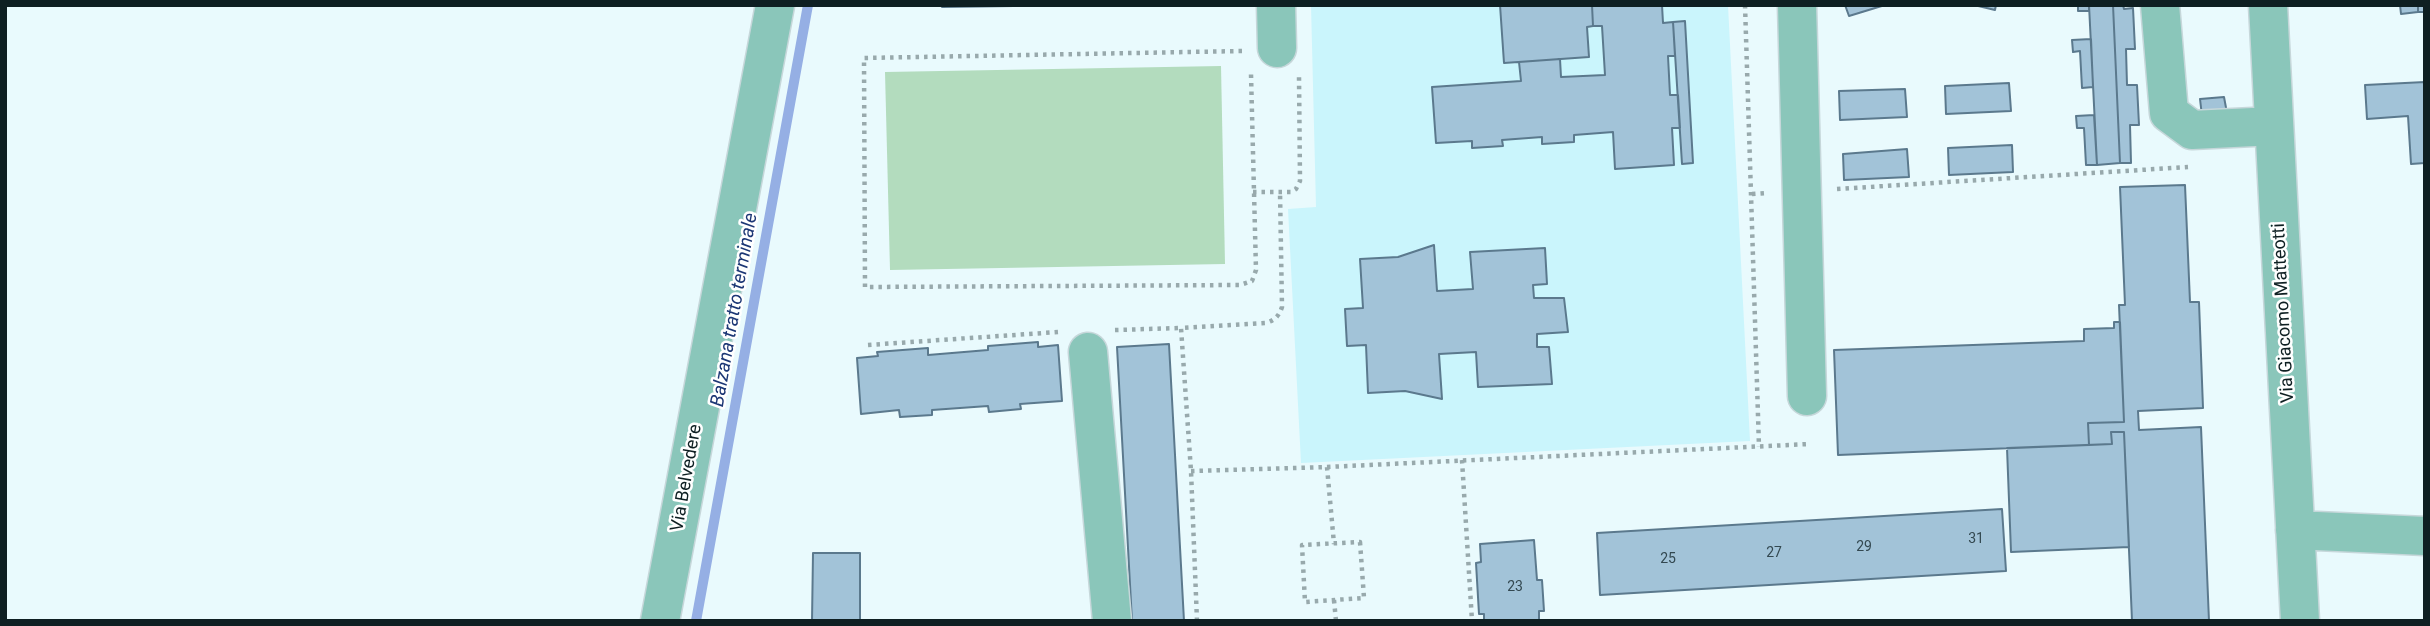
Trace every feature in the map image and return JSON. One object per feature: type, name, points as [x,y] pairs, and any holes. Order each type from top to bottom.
[{"type":"street","name":"Via Belvedere","points":[[660,621],[775,5]]},
{"type":"street","points":[[1276,5],[1276,57]]},
{"type":"street","points":[[1797,5],[1807,396]]},
{"type":"street","points":[[2160,5],[2169,113],[2192,130],[2274,126]]},
{"type":"street","name":"Via Giacomo Matteotti","points":[[2268,5],[2300,621]]},
{"type":"street","points":[[1088,338],[1112,621]]},
{"type":"street","points":[[2295,530],[2425,536]]},
{"type":"path","points":[[1745,5],[1759,447]]},
{"type":"path","points":[[1253,192],[1296,189],[1300,181],[1276,57]]},
{"type":"path","points":[[1276,57],[1253,192],[1256,270],[1252,281],[1240,285],[865,286],[864,58],[1276,57]]},
{"type":"path","points":[[1752,194],[2199,167]]},
{"type":"path","points":[[868,345],[1088,338],[1181,328],[1266,323],[1274,320],[1282,307],[1280,192]]},
{"type":"path","points":[[1181,328],[1191,471],[1197,621]]},
{"type":"path","points":[[1191,471],[1810,444]]},
{"type":"path","points":[[1462,460],[1472,621]]},
{"type":"path","points":[[1327,467],[1334,544]]},
{"type":"path","points":[[1360,542],[1364,598],[1334,600],[1305,602],[1302,545],[1360,542]]},
{"type":"path","points":[[1334,600],[1336,621]]},
{"type":"shaded area","points":[[1311,5],[1728,5],[1750,441],[1301,463],[1288,209],[1316,207]]},
{"type":"green space","points":[[1221,66],[1225,264],[890,270],[885,72]]},
{"type":"building","points":[[1014,5],[1014,6],[942,7]]},
{"type":"building","points":[[1500,5],[1592,5],[1593,26],[1587,27],[1589,57],[1504,63]]},
{"type":"building","points":[[1592,5],[1662,5],[1663,23],[1673,22],[1675,56],[1668,56],[1670,95],[1678,95],[1680,128],[1672,128],[1674,165],[1615,169],[1613,132],[1574,135],[1574,142],[1542,144],[1542,137],[1502,140],[1503,146],[1472,148],[1472,141],[1436,143],[1432,87],[1521,81],[1519,62],[1560,59],[1561,77],[1605,75],[1602,26],[1593,26]]},
{"type":"building","points":[[1845,5],[1885,5],[1849,16]]},
{"type":"building","points":[[1974,5],[1996,5],[1995,10]]},
{"type":"building","points":[[2078,5],[2089,5],[2089,11],[2078,11]]},
{"type":"building","points":[[2089,5],[2113,5],[2120,163],[2097,165]]},
{"type":"building","points":[[2113,5],[2123,5],[2124,9],[2133,8],[2135,49],[2126,49],[2127,85],[2137,85],[2139,125],[2130,125],[2131,163],[2120,163]]},
{"type":"building","points":[[2400,5],[2418,5],[2418,12],[2401,14]]},
{"type":"building","points":[[2418,5],[2425,5],[2425,12],[2418,12]]},
{"type":"building","points":[[1685,21],[1693,163],[1682,164],[1673,22]]},
{"type":"building","points":[[2091,39],[2093,87],[2082,88],[2080,51],[2073,52],[2072,40]]},
{"type":"building","points":[[2425,82],[2425,163],[2411,164],[2408,116],[2367,119],[2365,85]]},
{"type":"building","points":[[2009,83],[2011,111],[1946,114],[1945,86]]},
{"type":"building","points":[[1905,89],[1907,117],[1840,120],[1839,91]]},
{"type":"building","points":[[2224,97],[2227,113],[2202,116],[2200,99]]},
{"type":"building","points":[[2094,115],[2097,165],[2086,165],[2084,128],[2077,128],[2076,116]]},
{"type":"building","points":[[2012,145],[2013,172],[1949,175],[1948,148]]},
{"type":"building","points":[[1907,149],[1909,177],[1844,180],[1843,154]]},
{"type":"building","points":[[2185,185],[2190,302],[2199,302],[2203,408],[2138,411],[2139,430],[2201,427],[2209,621],[2132,621],[2124,432],[2111,432],[2112,444],[2089,445],[2088,423],[2124,422],[2119,305],[2125,305],[2120,187]]},
{"type":"building","points":[[1434,245],[1437,291],[1473,289],[1470,252],[1545,248],[1547,284],[1533,285],[1534,298],[1564,298],[1568,332],[1537,334],[1537,347],[1549,347],[1552,384],[1478,387],[1476,352],[1439,354],[1442,399],[1405,391],[1368,393],[1366,345],[1347,346],[1345,309],[1363,308],[1360,259],[1398,257]]},
{"type":"building","points":[[2114,322],[2120,322],[2124,422],[2088,423],[2089,445],[1838,455],[1834,350],[2084,341],[2084,329],[2114,328]]},
{"type":"building","points":[[1038,342],[1038,347],[1058,345],[1062,401],[1020,404],[1021,409],[989,412],[988,406],[932,410],[932,415],[900,417],[899,410],[861,414],[857,358],[878,356],[877,352],[928,348],[928,355]]},
{"type":"building","points":[[1169,344],[1184,621],[1132,621],[1117,347]]},
{"type":"building","points":[[2111,432],[2124,432],[2129,547],[2011,552],[2007,448],[2112,444]]},
{"type":"building","points":[[2002,509],[2006,571],[1600,595],[1597,533]]},
{"type":"building","points":[[1534,540],[1537,580],[1542,580],[1544,611],[1539,611],[1539,621],[1484,621],[1484,614],[1479,614],[1476,563],[1481,562],[1480,544]]},
{"type":"building","points":[[813,553],[860,553],[860,621],[812,621]]},
{"type":"waterway","name":"Balzana tratto terminale","points":[[696,621],[808,5]]}]
